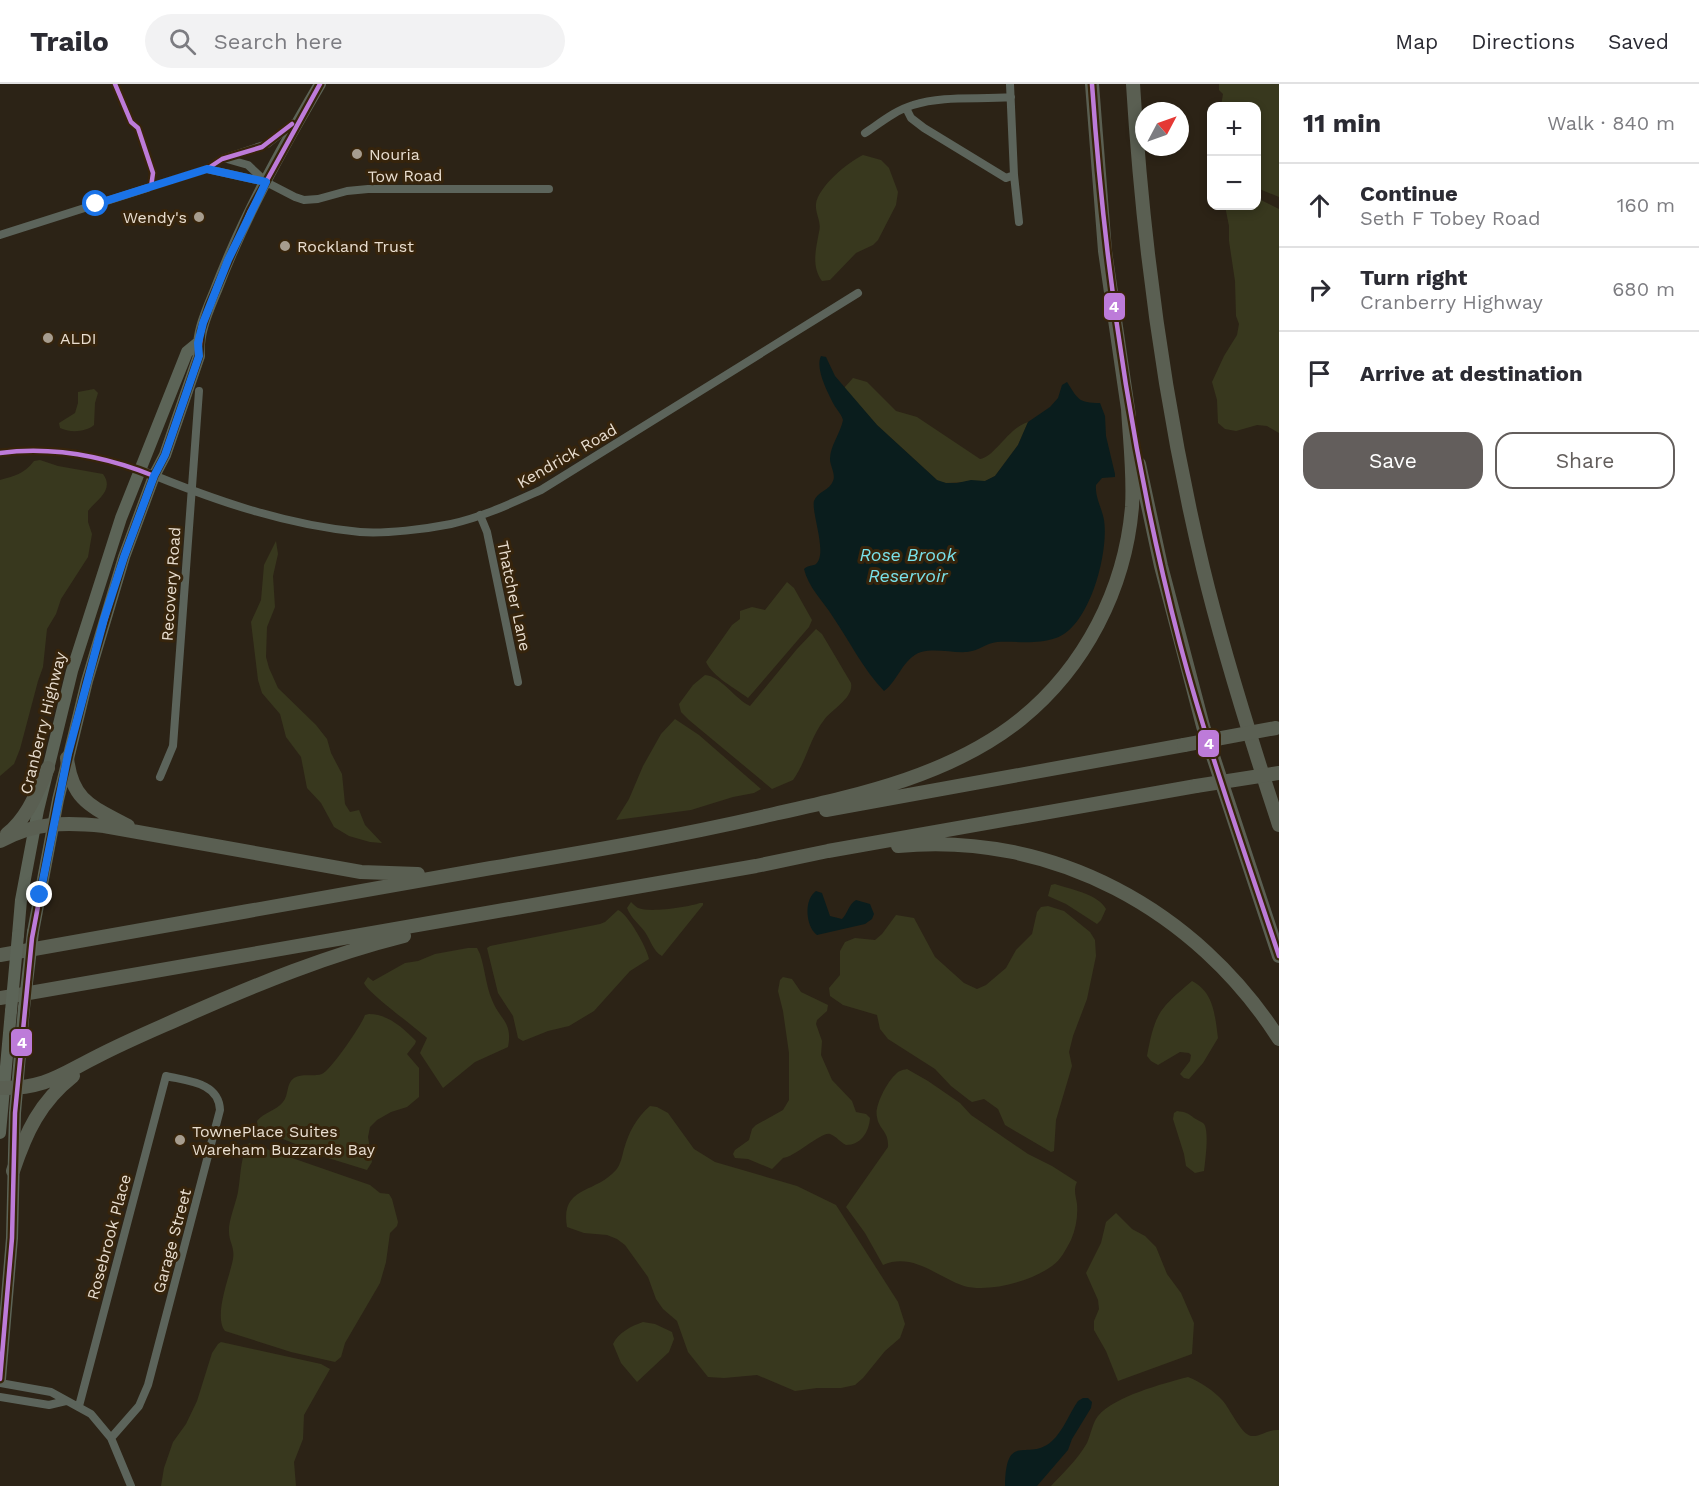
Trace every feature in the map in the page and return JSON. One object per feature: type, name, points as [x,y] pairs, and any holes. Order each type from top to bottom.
[{"type":"highway","points":[[1092,84],[1105,251],[1128,409],[1156,547],[1203,726],[1279,956]]},
{"type":"highway","points":[[1133,84],[1140,188],[1152,287],[1166,386],[1183,477],[1223,646],[1279,825]]},
{"type":"highway","points":[[0,955],[663,838],[759,818],[882,787],[969,753],[1021,719],[1049,693],[1075,663],[1097,628],[1111,598],[1123,560],[1132,504],[1128,409]]},
{"type":"highway","points":[[759,818],[819,812],[1277,728]]},
{"type":"highway","points":[[67,758],[70,778],[78,794],[98,810],[137,832]]},
{"type":"highway","points":[[0,840],[17,826],[28,811],[48,768]]},
{"type":"highway","points":[[756,866],[828,850],[1279,772]]},
{"type":"highway","points":[[0,840],[35,826],[53,824],[104,826],[361,872],[405,875],[477,871]]},
{"type":"highway","points":[[0,998],[756,866],[890,847],[931,844],[994,849],[1060,865],[1121,891],[1182,930],[1216,960],[1246,992],[1279,1039]]},
{"type":"highway","points":[[7,1088],[38,1085],[61,1077],[97,1056],[282,974],[374,943],[502,911]]},
{"type":"highway","points":[[13,1171],[24,1138],[49,1098],[97,1056]]},
{"type":"main road","name":"Cranberry Highway","points":[[0,1133],[24,1008],[33,932],[53,824],[67,758],[104,619],[124,557],[154,476],[165,455],[199,356],[198,343],[203,323],[221,276],[266,182],[320,84]]},
{"type":"main road","name":"Cranberry Highway","points":[[0,1379],[12,1238],[13,1171],[7,1088],[11,1011],[21,900],[35,826],[72,671],[121,518],[187,351],[198,343]]},
{"type":"street","points":[[1010,84],[1014,176],[1019,222]]},
{"type":"street","points":[[865,133],[906,108],[933,101],[1011,97]]},
{"type":"street","points":[[906,108],[911,118],[945,141],[1006,178],[1014,176]]},
{"type":"street","points":[[0,235],[207,169],[222,159],[267,144],[300,118]]},
{"type":"street","points":[[222,159],[244,163],[266,182]]},
{"type":"street","points":[[207,169],[266,182]]},
{"type":"street","name":"Tow Road","points":[[266,182],[294,197],[311,200],[347,191],[368,189],[549,189]]},
{"type":"street","name":"Kendrick Road","points":[[141,470],[191,491],[284,520],[362,532],[410,530],[451,524],[480,515],[541,490],[858,293]]},
{"type":"street","name":"Recovery Road","points":[[160,777],[173,746],[199,391]]},
{"type":"street","name":"Thatcher Lane","points":[[480,515],[487,532],[518,682]]},
{"type":"street","name":"Rosebrook Place","points":[[79,1406],[166,1076]]},
{"type":"street","name":"Garage Street","points":[[111,1438],[135,1412],[146,1393],[220,1110],[218,1097],[210,1088],[166,1076]]},
{"type":"street","points":[[0,1383],[51,1392],[79,1406],[98,1420],[111,1438],[131,1486]]},
{"type":"street","points":[[0,1397],[49,1405],[66,1401]]},
{"type":"shaded area","points":[[1219,84],[1279,84],[1279,197],[1261,190],[1261,102],[1222,102],[1223,94],[1219,90]]},
{"type":"shaded area","points":[[863,155],[881,160],[889,168],[898,192],[896,205],[878,240],[856,253],[830,280],[822,281],[815,263],[820,228],[816,208],[818,197],[835,176]]},
{"type":"shaded area","points":[[1261,200],[1279,209],[1279,433],[1267,426],[1257,425],[1236,431],[1225,429],[1218,423],[1217,400],[1212,382],[1237,335],[1239,324],[1236,316],[1226,210],[1261,210]]},
{"type":"shaded area","points":[[853,378],[867,382],[896,411],[917,417],[980,459],[991,453],[1014,430],[1028,422],[1018,445],[995,476],[985,481],[939,482],[877,425],[844,388]]},
{"type":"shaded area","points":[[94,389],[98,393],[94,425],[78,431],[60,428],[59,423],[75,413],[78,392]]},
{"type":"shaded area","points":[[40,460],[58,466],[103,474],[107,485],[106,490],[88,511],[88,522],[92,534],[88,557],[61,599],[56,614],[47,629],[43,667],[20,749],[14,764],[0,776],[0,480],[18,474],[34,461]]},
{"type":"shaded area","points":[[276,541],[278,554],[273,576],[275,607],[267,627],[266,657],[269,668],[278,688],[327,739],[331,753],[342,774],[345,804],[350,812],[359,810],[365,825],[382,843],[349,836],[334,827],[321,803],[307,788],[301,757],[286,737],[280,714],[262,693],[258,680],[251,622],[261,600],[264,565]]},
{"type":"shaded area","points":[[787,582],[794,588],[812,620],[809,627],[748,698],[719,677],[706,662],[732,625],[740,619],[740,611],[752,607],[765,610]]},
{"type":"shaded area","points":[[816,629],[822,634],[851,683],[851,688],[846,698],[819,727],[793,780],[772,789],[689,720],[681,712],[679,704],[693,685],[705,675],[717,679],[750,706]]},
{"type":"shaded area","points":[[675,719],[699,735],[761,789],[754,793],[691,810],[616,820],[661,734]]},
{"type":"shaded area","points":[[1055,884],[1097,899],[1106,909],[1101,920],[1097,924],[1066,904],[1048,896],[1051,885]]},
{"type":"shaded area","points":[[631,902],[638,908],[651,910],[678,908],[700,903],[703,905],[662,956],[654,949],[645,932],[629,912],[627,908]]},
{"type":"shaded area","points":[[1048,906],[1064,911],[1090,932],[1095,940],[1096,956],[1087,999],[1069,1052],[1072,1066],[1056,1120],[1054,1151],[1051,1152],[1005,1125],[998,1109],[984,1099],[972,1102],[969,1100],[935,1069],[888,1039],[880,1029],[877,1015],[843,1005],[830,996],[829,988],[840,975],[840,951],[845,942],[855,938],[875,940],[896,915],[914,918],[935,957],[964,983],[977,989],[986,985],[1006,968],[1016,950],[1032,934],[1037,912],[1041,907]]},
{"type":"shaded area","points":[[618,910],[627,918],[636,932],[649,959],[630,971],[594,1011],[569,1026],[523,1041],[518,1038],[513,1016],[498,993],[487,948],[600,924]]},
{"type":"shaded area","points":[[477,948],[480,954],[490,995],[509,1032],[508,1047],[475,1062],[443,1088],[420,1053],[427,1038],[383,1002],[364,983],[368,977],[373,981],[405,963],[418,961],[435,954]]},
{"type":"shaded area","points":[[783,977],[792,979],[801,992],[828,1005],[827,1011],[817,1020],[816,1024],[822,1041],[821,1055],[832,1080],[852,1101],[856,1112],[866,1114],[870,1118],[866,1133],[856,1143],[846,1145],[832,1135],[826,1134],[783,1158],[772,1169],[748,1159],[735,1158],[733,1154],[749,1140],[752,1129],[756,1125],[783,1110],[789,1100],[789,1053],[778,991],[780,980]]},
{"type":"shaded area","points":[[1192,981],[1205,991],[1209,998],[1218,1038],[1203,1063],[1189,1079],[1180,1074],[1190,1061],[1189,1053],[1180,1052],[1158,1065],[1147,1056],[1160,1013],[1172,998]]},
{"type":"shaded area","points":[[365,1015],[389,1019],[416,1041],[407,1054],[419,1068],[419,1097],[407,1107],[377,1120],[370,1127],[368,1137],[372,1162],[367,1170],[312,1153],[303,1147],[258,1129],[257,1121],[283,1102],[291,1080],[304,1075],[319,1075],[326,1071],[345,1047]]},
{"type":"shaded area","points":[[907,1069],[960,1103],[971,1115],[1028,1154],[1077,1182],[1075,1190],[1077,1213],[1074,1231],[1063,1254],[1052,1266],[1022,1281],[998,1287],[974,1288],[954,1282],[915,1264],[894,1262],[883,1265],[865,1233],[846,1207],[888,1147],[887,1137],[878,1121],[877,1107],[892,1078]]},
{"type":"shaded area","points":[[650,1106],[668,1113],[694,1149],[715,1162],[797,1186],[836,1205],[898,1302],[905,1324],[900,1338],[885,1351],[855,1385],[795,1391],[757,1375],[708,1377],[688,1352],[677,1321],[663,1309],[656,1299],[648,1277],[625,1245],[607,1235],[584,1233],[567,1227],[566,1214],[569,1204],[574,1197],[608,1178],[616,1170],[634,1126]]},
{"type":"shaded area","points":[[1177,1111],[1188,1114],[1205,1126],[1204,1171],[1195,1173],[1186,1166],[1173,1119]]},
{"type":"shaded area","points":[[249,1143],[370,1185],[380,1193],[389,1194],[392,1199],[398,1222],[390,1233],[380,1283],[345,1343],[341,1357],[335,1362],[291,1352],[225,1331],[222,1324],[221,1306],[233,1255],[229,1228],[238,1192],[242,1160]]},
{"type":"shaded area","points":[[1116,1213],[1132,1229],[1145,1236],[1156,1247],[1167,1274],[1181,1293],[1194,1323],[1192,1354],[1118,1381],[1106,1351],[1094,1330],[1094,1321],[1099,1309],[1098,1300],[1086,1273],[1101,1243],[1106,1222]]},
{"type":"shaded area","points":[[643,1322],[655,1324],[672,1332],[674,1339],[669,1352],[637,1382],[621,1363],[613,1344],[625,1330]]},
{"type":"shaded area","points":[[221,1342],[321,1364],[330,1369],[304,1415],[303,1439],[294,1462],[296,1486],[161,1486],[164,1468],[173,1442],[186,1424],[197,1401],[212,1353]]},
{"type":"shaded area","points":[[1188,1377],[1219,1397],[1248,1435],[1255,1436],[1279,1430],[1279,1486],[1051,1486],[1083,1449],[1096,1419],[1106,1409],[1127,1397]]},
{"type":"water","name":"Rose Brook Reservoir","points":[[821,356],[826,357],[835,376],[877,425],[937,480],[946,483],[985,481],[995,476],[1018,445],[1028,422],[1050,407],[1058,398],[1062,385],[1067,382],[1079,399],[1100,403],[1105,416],[1106,436],[1115,477],[1102,478],[1096,485],[1105,534],[1100,568],[1087,604],[1079,619],[1068,631],[1048,640],[997,642],[967,652],[932,650],[921,652],[905,664],[884,691],[876,683],[812,588],[804,569],[816,564],[819,559],[820,543],[814,501],[833,481],[830,454],[843,420],[822,379]]},
{"type":"water","points":[[816,891],[822,893],[830,916],[842,919],[856,900],[870,904],[874,914],[872,919],[865,924],[817,935],[810,925],[807,913],[809,900]]},
{"type":"water","points":[[1088,1398],[1092,1402],[1091,1408],[1068,1450],[1037,1486],[1005,1486],[1009,1458],[1020,1450],[1043,1447],[1052,1441],[1078,1401]]},
{"type":"transit line","name":"4","points":[[115,84],[131,122],[138,128],[153,173],[151,187]]},
{"type":"transit line","name":"4","points":[[0,1379],[12,1238],[15,1113],[32,938],[58,800],[87,681],[124,557],[154,476],[165,455],[199,356],[201,331],[209,306],[250,211],[320,84]]},
{"type":"transit line","name":"4","points":[[1092,84],[1104,225],[1123,366],[1134,436],[1163,575],[1202,723],[1279,956]]},
{"type":"transit line","name":"4","points":[[151,187],[207,169],[222,159],[262,147],[292,124]]},
{"type":"transit line","name":"4","points":[[0,453],[40,451],[78,454],[116,463],[154,476]]},
{"type":"place","name":"Nouria","points":[[357,154]]},
{"type":"place","name":"Wendy's","points":[[199,217]]},
{"type":"place","name":"Rockland Trust","points":[[285,246]]},
{"type":"place","name":"ALDI","points":[[48,338]]},
{"type":"place","name":"TownePlace Suites Wareham Buzzards Bay","points":[[180,1140]]},
{"type":"route","points":[[40,895],[57,800],[104,619],[124,557],[154,476],[165,455],[199,356],[198,343],[203,323],[228,260],[266,182],[207,169],[96,204]]}]
